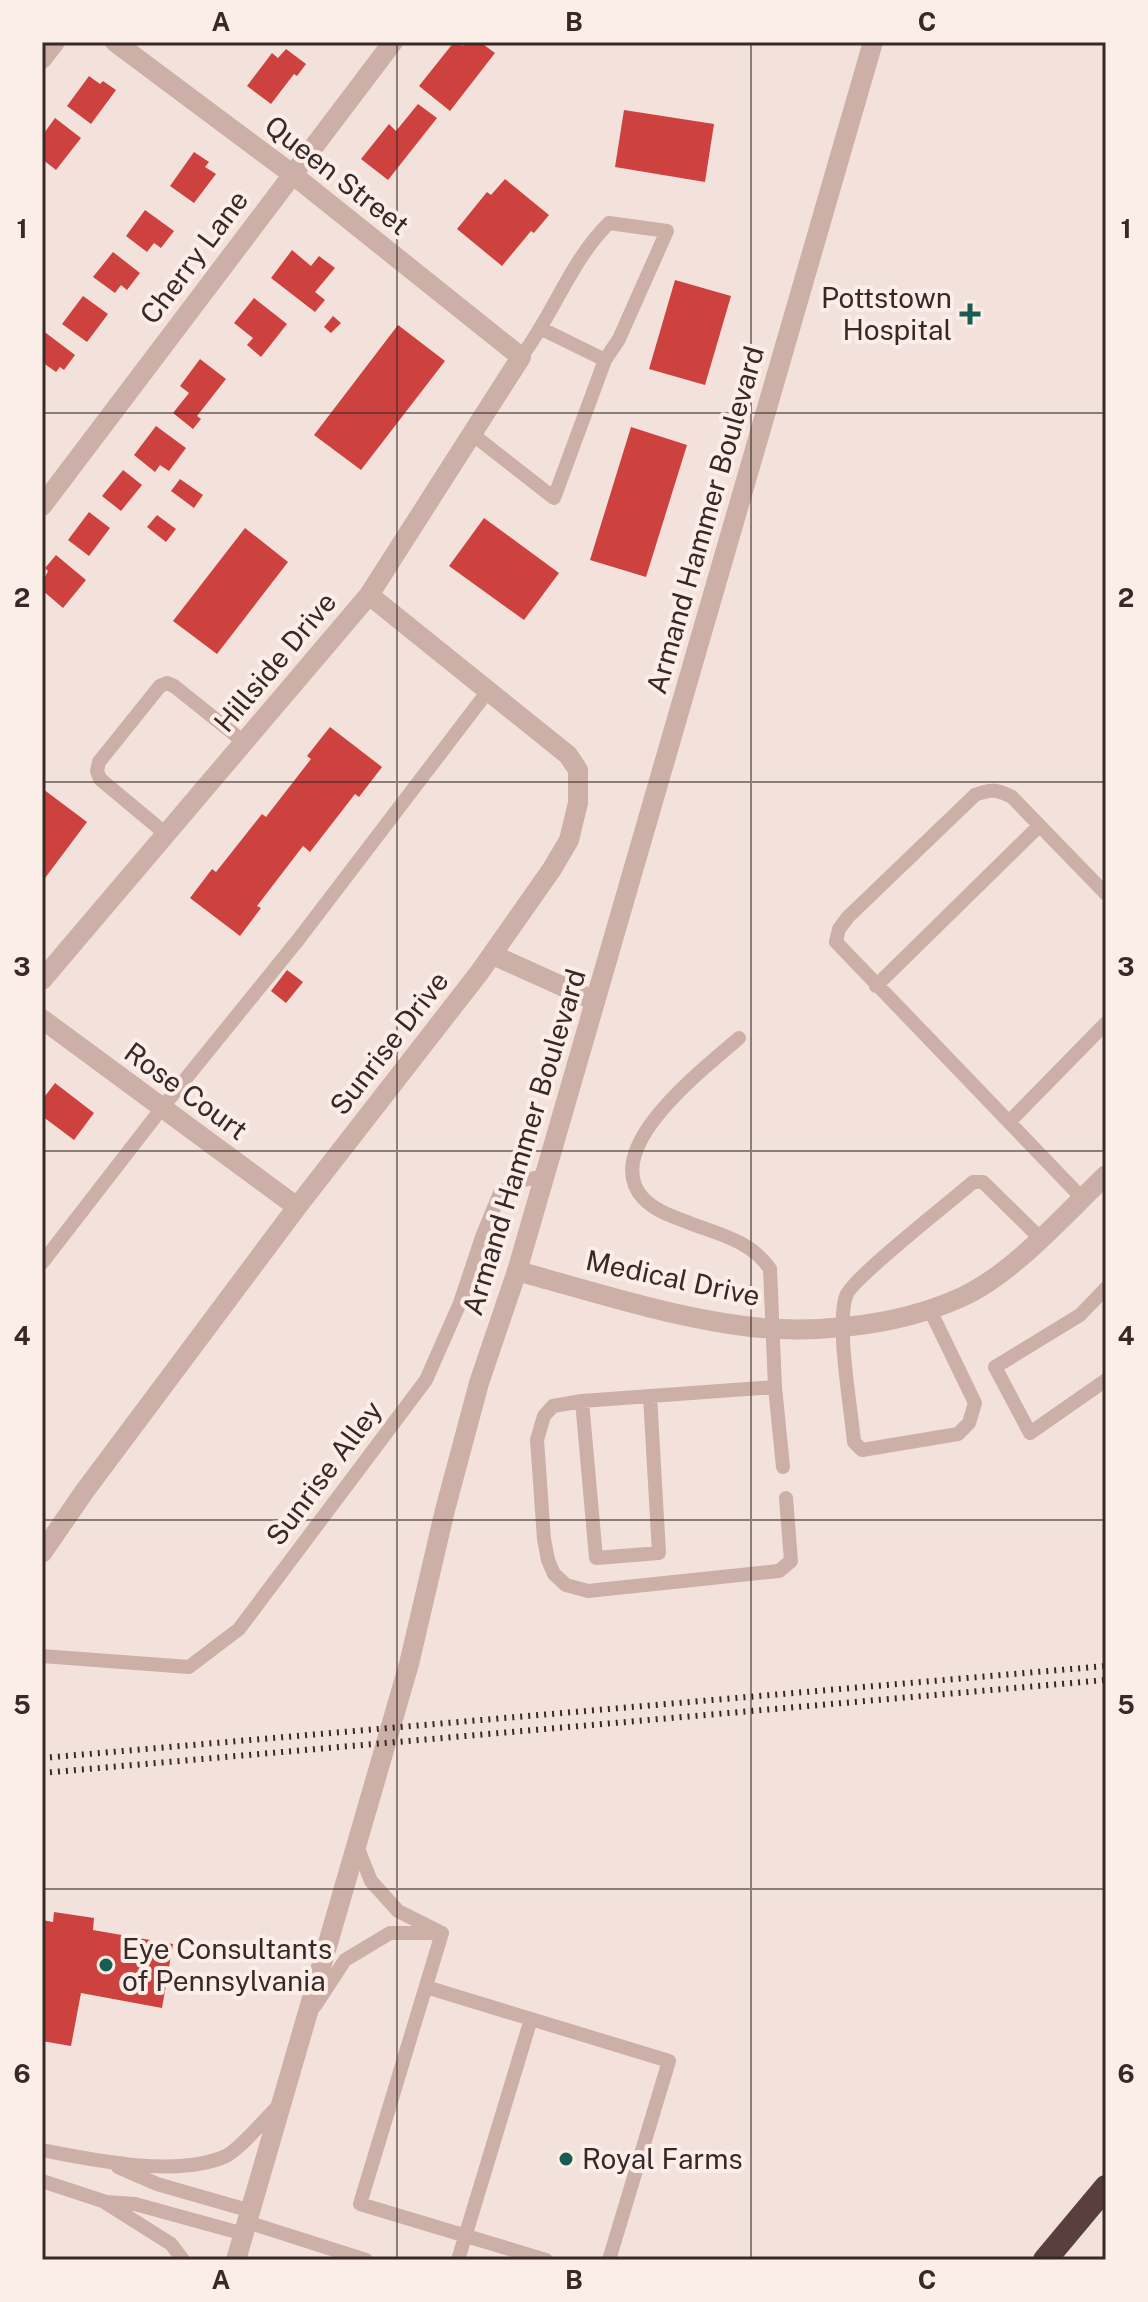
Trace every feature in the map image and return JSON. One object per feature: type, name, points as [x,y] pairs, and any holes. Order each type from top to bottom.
[{"type":"highway","points":[[1045,2260],[1106,2187]]},
{"type":"street","points":[[42,59],[55,42]]},
{"type":"street","name":"Queen Street","points":[[115,42],[292,174],[521,357]]},
{"type":"street","name":"Cherry Lane","points":[[42,506],[393,42]]},
{"type":"street","name":"Armand Hammer Boulevard","points":[[236,2260],[409,1664],[479,1383],[545,1176],[873,42]]},
{"type":"street","name":"Hillside Drive","points":[[42,980],[369,595],[521,357]]},
{"type":"street","name":"Sunrise Drive","points":[[42,1553],[297,1207],[493,955],[569,840],[580,787],[578,770],[568,755],[369,595]]},
{"type":"street","points":[[493,955],[595,1001]]},
{"type":"street","name":"Rose Court","points":[[42,1019],[297,1207]]},
{"type":"street","name":"Medical Drive","points":[[517,1271],[730,1325],[842,1327],[906,1317],[964,1296],[1012,1264],[1106,1175]]},
{"type":"lane","points":[[472,434],[554,498],[605,360],[619,339],[667,231],[609,223],[592,240],[542,329],[521,357]]},
{"type":"lane","points":[[542,329],[605,360]]},
{"type":"lane","points":[[166,834],[100,779],[97,771],[99,762],[160,686],[167,683],[174,686],[244,742]]},
{"type":"lane","points":[[42,1263],[298,940],[488,691]]},
{"type":"lane","points":[[1082,1198],[836,942],[839,929],[848,917],[975,795],[987,790],[998,790],[1012,797],[1106,894]]},
{"type":"lane","points":[[876,986],[1038,827]]},
{"type":"lane","points":[[1010,1121],[1106,1023]]},
{"type":"lane","points":[[739,1038],[656,1115],[640,1142],[632,1172],[634,1184],[643,1198],[659,1211],[748,1245],[770,1269],[771,1327],[783,1467]]},
{"type":"lane","name":"Sunrise Alley","points":[[42,1656],[189,1667],[239,1629],[426,1380],[460,1303],[500,1193],[519,1181],[545,1176]]},
{"type":"lane","points":[[929,1308],[975,1403],[969,1423],[958,1434],[862,1450],[854,1442],[842,1327],[846,1294],[871,1268],[973,1182],[983,1182],[1040,1238]]},
{"type":"lane","points":[[1106,1288],[1080,1315],[995,1367],[1030,1433],[1106,1380]]},
{"type":"lane","points":[[775,1387],[582,1401],[553,1406],[544,1416],[537,1440],[548,1560],[554,1574],[566,1585],[588,1591],[779,1571],[791,1561],[786,1498]]},
{"type":"lane","points":[[582,1401],[596,1558],[659,1553],[650,1396]]},
{"type":"lane","points":[[357,1846],[371,1881],[398,1911],[442,1933]]},
{"type":"lane","points":[[306,2020],[345,1960],[390,1933],[442,1933]]},
{"type":"lane","points":[[442,1933],[360,2204],[546,2260]]},
{"type":"lane","points":[[426,1987],[669,2061],[609,2260]]},
{"type":"lane","points":[[458,2260],[531,2019]]},
{"type":"lane","points":[[42,2150],[114,2165],[195,2165],[228,2155],[283,2101]]},
{"type":"lane","points":[[114,2165],[247,2222],[366,2260]]},
{"type":"lane","points":[[42,2181],[106,2202],[247,2222]]},
{"type":"lane","points":[[106,2202],[171,2244],[183,2260]]},
{"type":"building","points":[[454,42],[463,46],[465,42],[480,42],[495,53],[450,111],[419,86]]},
{"type":"building","points":[[286,49],[306,64],[297,76],[294,74],[271,104],[247,86],[272,53],[278,58]]},
{"type":"building","points":[[89,76],[116,90],[91,124],[67,106]]},
{"type":"building","points":[[418,104],[437,118],[388,180],[361,159],[389,124],[396,131]]},
{"type":"building","points":[[624,110],[714,124],[705,182],[615,167]]},
{"type":"building","points":[[55,118],[81,138],[56,170],[42,159],[45,155],[42,153],[42,136]]},
{"type":"building","points":[[194,152],[209,162],[205,167],[216,174],[194,203],[170,186]]},
{"type":"building","points":[[505,179],[549,215],[502,266],[457,229],[487,192],[491,195]]},
{"type":"building","points":[[145,210],[174,231],[161,248],[154,243],[147,252],[126,236]]},
{"type":"building","points":[[292,250],[311,266],[319,256],[335,268],[315,292],[325,300],[315,312],[271,278]]},
{"type":"building","points":[[113,252],[140,273],[127,290],[121,285],[115,293],[93,277]]},
{"type":"building","points":[[675,280],[731,296],[705,385],[649,369]]},
{"type":"building","points":[[83,296],[108,314],[87,342],[62,324]]},
{"type":"building","points":[[254,298],[287,324],[261,357],[247,345],[253,338],[234,323]]},
{"type":"building","points":[[333,316],[341,323],[331,333],[324,327]]},
{"type":"building","points":[[398,325],[445,361],[361,470],[314,435]]},
{"type":"building","points":[[42,330],[75,355],[64,370],[60,367],[56,372],[42,362]]},
{"type":"building","points":[[200,359],[226,379],[197,416],[201,419],[193,429],[173,413],[189,393],[180,386]]},
{"type":"building","points":[[156,426],[186,448],[169,471],[160,465],[155,472],[134,455]]},
{"type":"building","points":[[631,427],[687,445],[646,577],[590,560]]},
{"type":"building","points":[[123,470],[142,485],[121,511],[102,496]]},
{"type":"building","points":[[180,479],[203,495],[194,508],[171,491]]},
{"type":"building","points":[[89,512],[110,528],[89,556],[68,540]]},
{"type":"building","points":[[157,515],[176,529],[166,542],[147,527]]},
{"type":"building","points":[[484,518],[559,573],[524,620],[449,566]]},
{"type":"building","points":[[245,528],[288,562],[217,654],[173,621]]},
{"type":"building","points":[[56,555],[86,580],[63,608],[42,590],[48,571],[45,568]]},
{"type":"building","points":[[330,727],[382,767],[359,797],[355,794],[310,852],[303,846],[257,906],[261,908],[240,936],[190,898],[212,869],[216,872],[262,814],[266,817],[311,759],[307,756]]},
{"type":"building","points":[[42,790],[87,822],[42,882]]},
{"type":"building","points":[[287,970],[303,982],[286,1003],[271,991]]},
{"type":"building","points":[[55,1083],[94,1113],[74,1140],[42,1116],[42,1100]]},
{"type":"building","name":"Eye Consultants of Pennsylvania","points":[[54,1912],[94,1918],[93,1930],[173,1944],[162,2008],[81,1993],[71,2046],[42,2041],[42,1920],[53,1922]]},
{"type":"railway","points":[[42,1758],[1106,1666]]},
{"type":"railway","points":[[42,1773],[1106,1680]]},
{"type":"place","name":"Pottstown Hospital","points":[[970,314]]},
{"type":"place","name":"Eye Consultants of Pennsylvania","points":[[106,1965]]},
{"type":"place","name":"Royal Farms","points":[[566,2159]]}]
